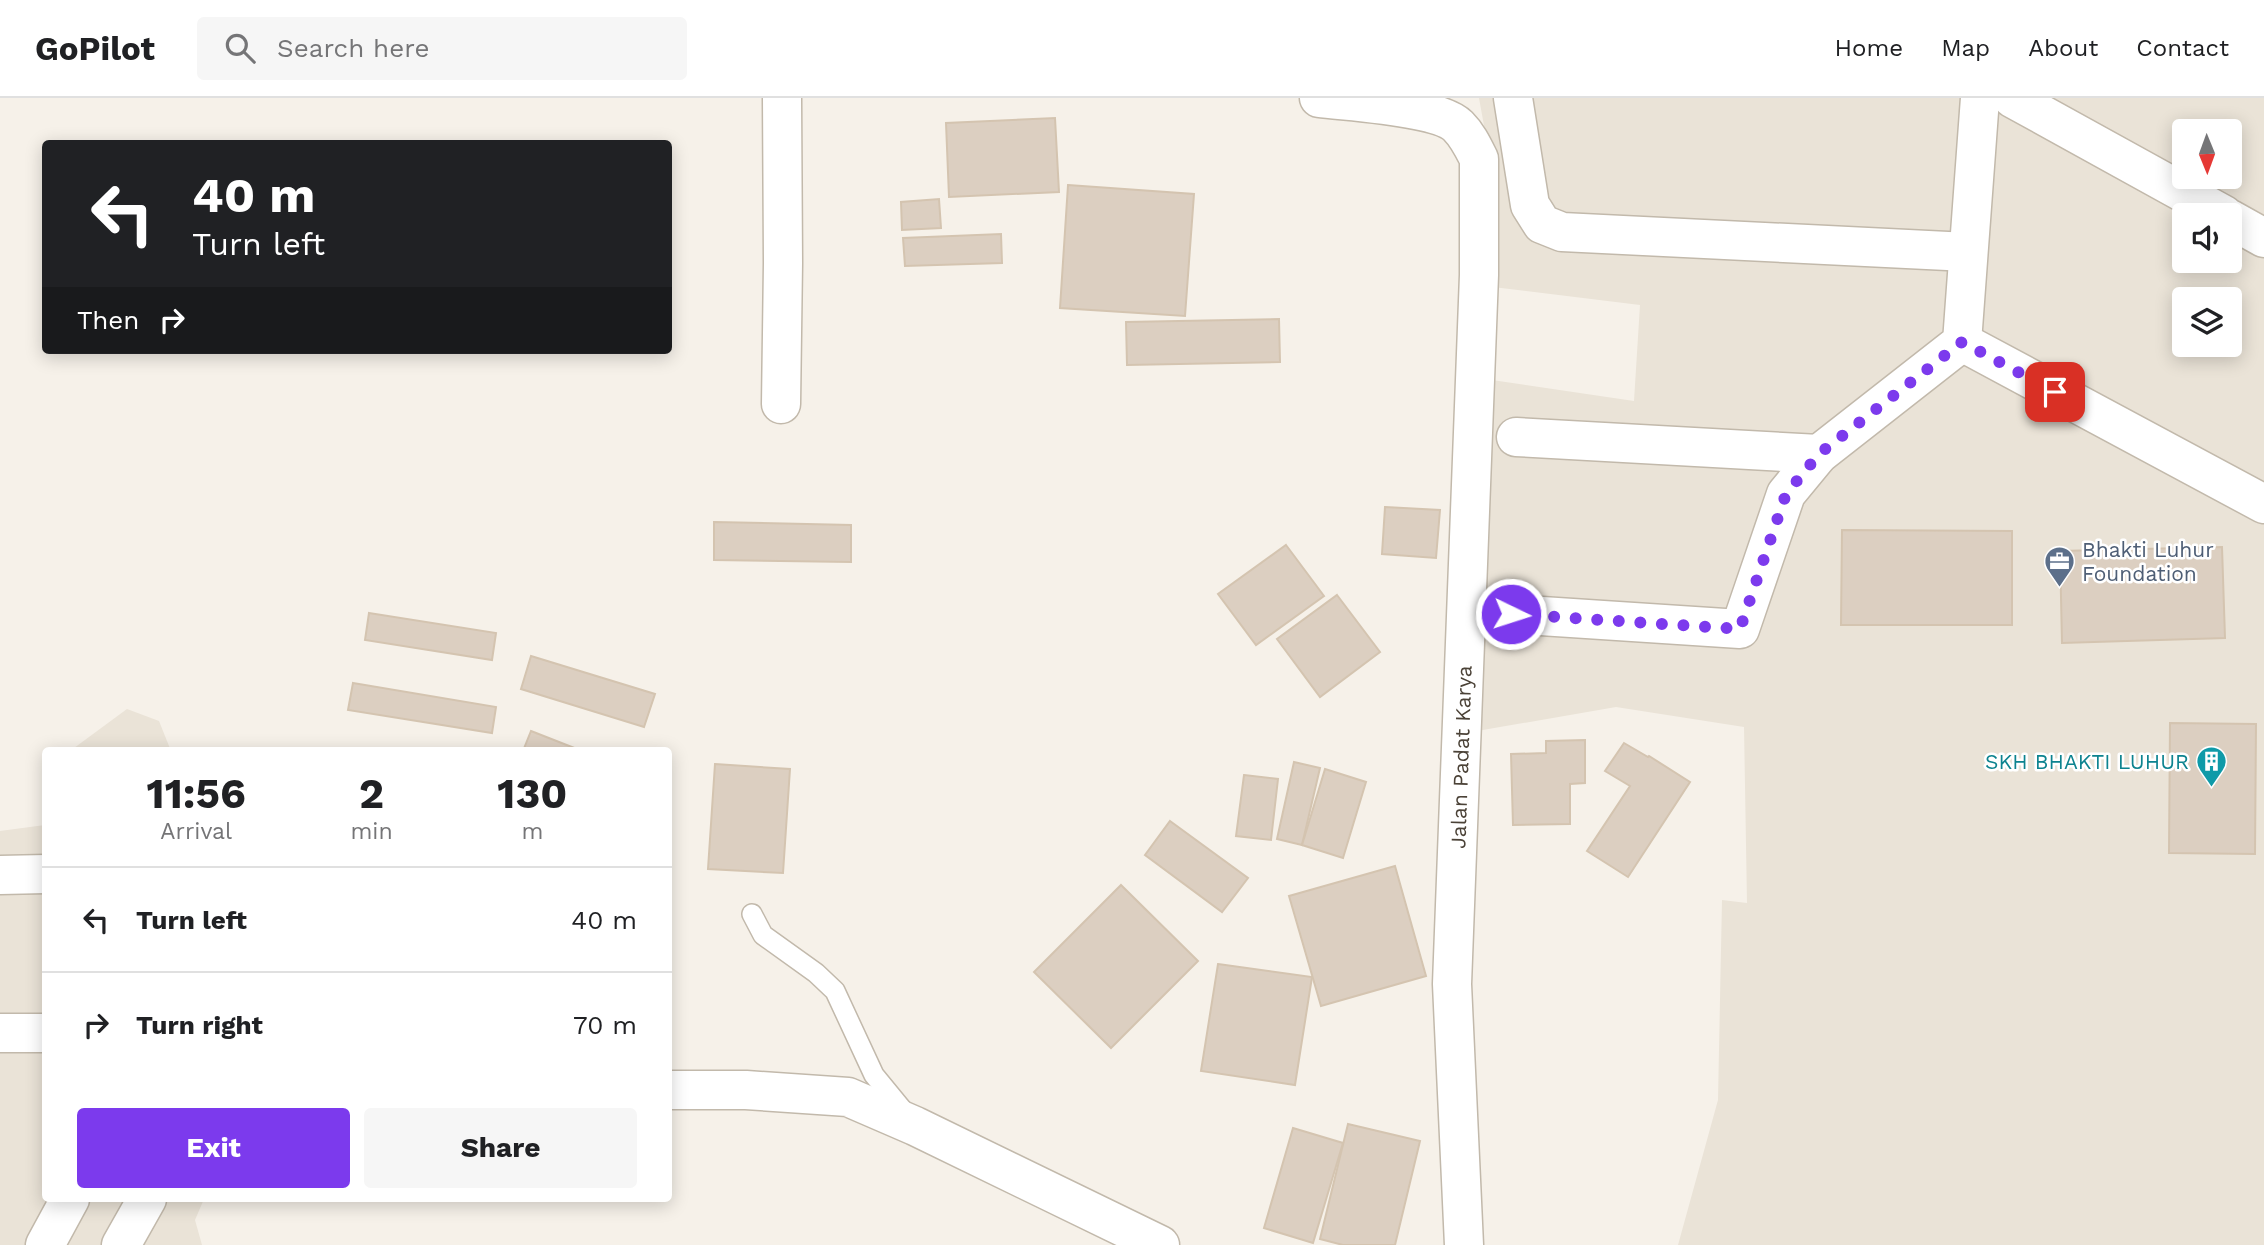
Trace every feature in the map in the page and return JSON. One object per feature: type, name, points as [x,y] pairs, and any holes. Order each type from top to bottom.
[{"type":"street","points":[[781,404],[782,98]]},
{"type":"street","name":"Jalan Padat Karya","points":[[1319,98],[1415,110],[1438,116],[1457,124],[1471,142],[1479,159],[1479,275],[1452,984],[1464,1245]]},
{"type":"street","points":[[1513,98],[1530,205],[1542,224],[1562,233],[1968,252]]},
{"type":"street","points":[[1511,614],[1740,629],[1786,494],[1819,454],[1962,342],[1980,98]]},
{"type":"street","points":[[2012,98],[2202,203]]},
{"type":"street","points":[[2242,226],[2264,238]]},
{"type":"street","points":[[1962,342],[2264,504]]},
{"type":"street","points":[[1516,438],[1819,454]]},
{"type":"street","points":[[0,874],[42,874]]},
{"type":"street","points":[[0,1033],[42,1032]]},
{"type":"street","points":[[672,1090],[746,1090],[848,1097],[915,1126],[1160,1245]]},
{"type":"street","points":[[46,1245],[68,1202]]},
{"type":"street","points":[[121,1245],[145,1202]]},
{"type":"lane","points":[[752,914],[763,935],[816,973],[835,991],[874,1075],[915,1126]]},
{"type":"shaded area","points":[[1479,98],[2264,98],[2264,1245],[1678,1245],[1718,1100],[1722,900],[1747,903],[1744,727],[1616,707],[1477,731],[1492,380],[1634,401],[1640,305],[1493,287],[1496,192]]},
{"type":"shaded area","points":[[127,709],[159,721],[169,747],[75,747]]},
{"type":"shaded area","points":[[42,825],[42,1202],[203,1202],[195,1220],[202,1245],[0,1245],[0,831]]},
{"type":"building","points":[[1055,118],[1059,192],[949,197],[946,123]]},
{"type":"building","points":[[1068,185],[1194,194],[1185,316],[1060,308]]},
{"type":"building","points":[[939,199],[941,228],[902,230],[901,202]]},
{"type":"building","points":[[1001,234],[1002,263],[905,266],[903,238]]},
{"type":"building","points":[[1279,319],[1280,362],[1127,365],[1126,322]]},
{"type":"building","points":[[1385,507],[1440,510],[1436,558],[1382,554]]},
{"type":"building","points":[[714,522],[851,525],[851,562],[714,560]]},
{"type":"building","points":[[1842,530],[2012,531],[2012,625],[1841,625]]},
{"type":"building","points":[[1286,545],[1324,596],[1256,645],[1218,594]]},
{"type":"building","points":[[2222,547],[2225,638],[2062,643],[2060,551]]},
{"type":"building","points":[[1337,595],[1380,652],[1320,697],[1277,639]]},
{"type":"building","points":[[369,613],[496,633],[492,660],[365,640]]},
{"type":"building","points":[[531,656],[655,694],[644,727],[521,689]]},
{"type":"building","points":[[353,683],[496,707],[492,733],[348,710]]},
{"type":"building","name":"SKH BHAKTI LUHUR","points":[[2170,723],[2256,724],[2255,854],[2169,853]]},
{"type":"building","points":[[531,731],[572,747],[525,747]]},
{"type":"building","points":[[1585,740],[1585,783],[1570,784],[1570,824],[1513,825],[1511,754],[1546,753],[1546,741]]},
{"type":"building","points":[[1624,743],[1690,782],[1628,877],[1587,851],[1630,786],[1605,771]]},
{"type":"building","points":[[1294,762],[1320,768],[1302,845],[1277,839]]},
{"type":"building","points":[[715,764],[790,769],[783,873],[708,869]]},
{"type":"building","points":[[1325,769],[1366,782],[1343,858],[1302,845]]},
{"type":"building","points":[[1244,775],[1278,779],[1271,840],[1236,836]]},
{"type":"building","points":[[1170,821],[1248,878],[1222,912],[1145,855]]},
{"type":"building","points":[[1395,866],[1426,976],[1321,1006],[1289,896]]},
{"type":"building","points":[[1121,885],[1198,961],[1111,1048],[1034,972]]},
{"type":"building","points":[[1218,964],[1312,977],[1295,1085],[1201,1071]]},
{"type":"building","points":[[1348,1124],[1420,1141],[1395,1245],[1343,1245],[1320,1239]]},
{"type":"building","points":[[1293,1128],[1343,1143],[1313,1243],[1264,1228]]},
{"type":"place","name":"Bhakti Luhur Foundation","points":[[2059,588]]},
{"type":"place","name":"SKH BHAKTI LUHUR","points":[[2212,788]]},
{"type":"route","points":[[1511,614],[1740,629],[1786,494],[1819,454],[1962,342],[2055,392]]}]
